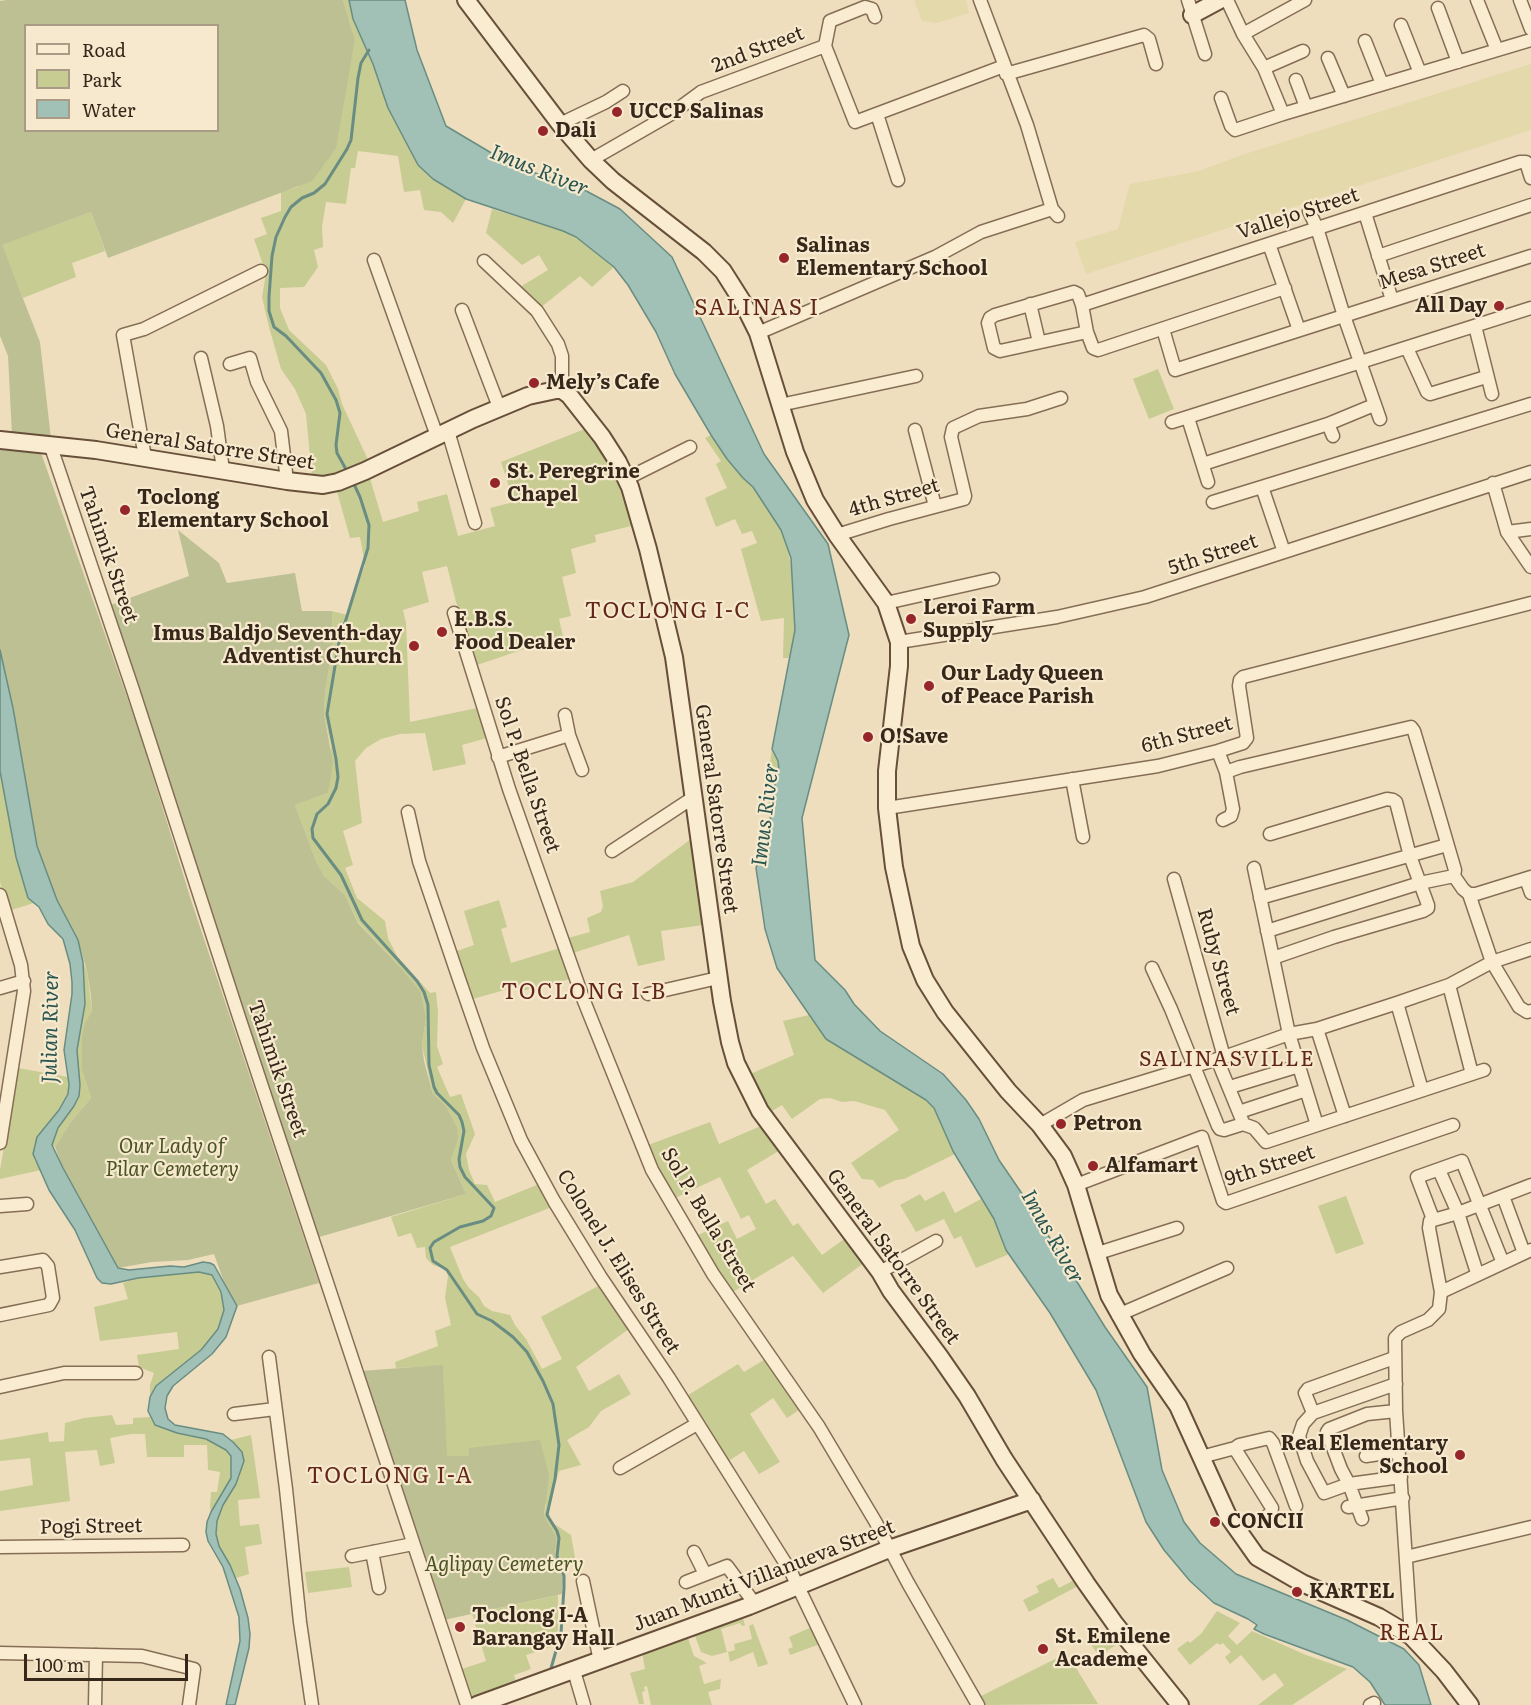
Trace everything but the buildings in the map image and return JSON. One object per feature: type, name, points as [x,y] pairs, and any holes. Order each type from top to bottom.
[{"type":"street","points":[[758,333],[935,257],[981,232],[1055,213],[1027,125],[980,0]]},
{"type":"street","points":[[1205,54],[1190,8],[1220,0]]},
{"type":"street","points":[[1227,0],[1243,34],[1264,68],[1283,114]]},
{"type":"street","points":[[1243,34],[1305,0]]},
{"type":"street","points":[[1477,0],[1497,50]]},
{"type":"street","points":[[1520,0],[1531,28]]},
{"type":"street","points":[[471,1],[560,124],[591,160],[704,252],[723,271],[758,333],[795,452],[814,500],[886,603],[899,642],[899,666],[887,771],[887,808],[901,906],[911,946],[925,980],[945,1012],[1063,1155],[1076,1185],[1108,1295],[1118,1315],[1178,1406],[1228,1516],[1257,1557],[1302,1583],[1379,1617],[1411,1636],[1444,1671],[1470,1705]]},
{"type":"street","points":[[825,46],[830,21],[865,7],[872,9],[876,16]]},
{"type":"street","points":[[1438,8],[1458,62]]},
{"type":"street","points":[[1401,25],[1420,73]]},
{"type":"street","name":"2nd Street","points":[[591,160],[671,114],[701,92],[825,46],[855,122],[1005,70],[1144,36],[1149,39],[1156,64]]},
{"type":"street","points":[[1221,98],[1235,130],[1531,40]]},
{"type":"street","points":[[1365,41],[1382,84]]},
{"type":"street","points":[[1264,68],[1303,51]]},
{"type":"street","points":[[1328,58],[1344,96]]},
{"type":"street","points":[[1296,80],[1306,107]]},
{"type":"street","points":[[560,124],[606,102],[623,91]]},
{"type":"street","points":[[877,114],[898,180]]},
{"type":"street","name":"Vallejo Street","points":[[1082,305],[1520,162],[1526,162],[1531,178]]},
{"type":"street","points":[[1378,256],[1531,206]]},
{"type":"street","points":[[1309,211],[1317,228],[1344,316],[1380,419]]},
{"type":"street","points":[[1365,213],[1392,300]]},
{"type":"street","points":[[1269,244],[1299,330]]},
{"type":"street","name":"Mesa Street","points":[[1163,329],[1175,370],[1531,256]]},
{"type":"street","points":[[374,260],[443,434],[475,523]]},
{"type":"street","points":[[484,261],[537,311],[558,344],[562,356],[562,390]]},
{"type":"street","points":[[145,457],[123,335],[144,329],[261,271]]},
{"type":"street","points":[[1087,332],[997,350],[994,348],[988,325],[992,317],[1074,292],[1078,294],[1082,305],[1087,332],[1093,348],[1098,350],[1284,288]]},
{"type":"street","points":[[1030,304],[1039,342]]},
{"type":"street","points":[[1172,422],[1531,308]]},
{"type":"street","points":[[462,310],[499,407]]},
{"type":"street","points":[[1475,326],[1492,394]]},
{"type":"street","points":[[1407,348],[1427,393],[1486,377]]},
{"type":"street","points":[[201,358],[217,426],[223,470]]},
{"type":"street","points":[[230,364],[250,358],[257,382],[281,431],[287,481]]},
{"type":"street","points":[[780,405],[916,376]]},
{"type":"street","name":"General Satorre Street","points":[[0,440],[50,444],[145,457],[317,485],[338,482],[365,471],[499,407],[540,392],[562,390],[584,412],[602,437],[626,479],[648,549],[674,657],[725,1020],[733,1052],[760,1111],[880,1272],[891,1291],[967,1396],[1004,1459],[1105,1611],[1180,1705]]},
{"type":"street","name":"4th Street","points":[[837,535],[962,500],[965,496],[951,437],[953,428],[980,416],[1027,409],[1061,398]]},
{"type":"street","points":[[1213,501],[1531,404]]},
{"type":"street","points":[[1203,464],[1330,430],[1374,405]]},
{"type":"street","points":[[1188,418],[1208,482]]},
{"type":"street","points":[[915,430],[935,506]]},
{"type":"street","name":"Tahimik Street","points":[[50,444],[467,1705]]},
{"type":"street","points":[[626,479],[690,447]]},
{"type":"street","name":"5th Street","points":[[899,642],[1048,618],[1145,597],[1531,472]]},
{"type":"street","points":[[1493,483],[1507,532],[1531,567]]},
{"type":"street","points":[[1262,487],[1284,552]]},
{"type":"street","points":[[1507,532],[1531,529]]},
{"type":"street","points":[[886,603],[993,579]]},
{"type":"street","name":"6th Street","points":[[887,808],[1158,765],[1218,751],[1243,743],[1247,738],[1239,686],[1243,677],[1531,603]]},
{"type":"street","name":"Sol P. Bella Street","points":[[454,613],[498,756],[584,1001],[652,1170],[712,1274],[819,1426],[978,1705]]},
{"type":"street","points":[[565,715],[569,735],[582,770]]},
{"type":"street","points":[[1226,772],[1251,764],[1411,727],[1414,730],[1455,870],[1454,876],[1469,894],[1492,962],[1519,1007],[1527,1012],[1531,1011]]},
{"type":"street","points":[[498,756],[569,735]]},
{"type":"street","points":[[1218,751],[1226,772],[1233,809],[1231,816],[1223,820]]},
{"type":"street","points":[[1072,779],[1083,837]]},
{"type":"street","points":[[612,851],[694,797]]},
{"type":"street","points":[[1270,834],[1390,799],[1396,802],[1410,856],[1428,908],[1273,958]]},
{"type":"street","name":"Colonel J. Elises Street","points":[[408,812],[419,861],[458,976],[483,1048],[521,1140],[554,1201],[600,1276],[655,1356],[799,1586],[855,1705]]},
{"type":"street","points":[[1260,898],[1447,845]]},
{"type":"street","points":[[1254,868],[1288,1034],[1317,1125]]},
{"type":"street","points":[[1267,931],[1420,883],[1454,876]]},
{"type":"street","points":[[1469,894],[1504,887],[1529,878],[1531,893]]},
{"type":"street","name":"Ruby Street","points":[[1174,879],[1221,1058],[1241,1118]]},
{"type":"street","points":[[0,895],[3,918],[21,965],[24,981],[23,1003],[0,1143]]},
{"type":"street","points":[[1040,1125],[1083,1100],[1221,1058],[1288,1034],[1317,1029],[1397,1003],[1449,985],[1492,962],[1531,949]]},
{"type":"street","points":[[1152,968],[1220,1129],[1306,1090]]},
{"type":"street","points":[[648,994],[718,978]]},
{"type":"street","points":[[0,988],[24,981]]},
{"type":"street","points":[[1241,1118],[1266,1142],[1478,1072],[1449,985]]},
{"type":"street","points":[[1397,1003],[1422,1090]]},
{"type":"street","points":[[1317,1029],[1345,1116]]},
{"type":"street","points":[[1230,1087],[1299,1066]]},
{"type":"street","name":"9th Street","points":[[1076,1185],[1202,1137],[1222,1202],[1226,1203],[1453,1125]]},
{"type":"street","points":[[1433,1219],[1417,1177],[1462,1161],[1503,1263]]},
{"type":"street","points":[[1439,1170],[1458,1213],[1477,1273]]},
{"type":"street","points":[[1411,1636],[1396,1411],[1395,1338],[1401,1332],[1434,1316],[1439,1308],[1441,1292],[1429,1228],[1430,1221],[1458,1213],[1531,1185]]},
{"type":"street","points":[[1441,1292],[1477,1273],[1527,1252],[1503,1196]]},
{"type":"street","points":[[0,1206],[27,1204]]},
{"type":"street","points":[[1095,1254],[1177,1228]]},
{"type":"street","points":[[880,1272],[936,1241]]},
{"type":"street","points":[[0,1267],[43,1260],[48,1266],[53,1298],[49,1305],[0,1316]]},
{"type":"street","points":[[1118,1315],[1227,1269]]},
{"type":"street","points":[[268,1357],[312,1705]]},
{"type":"street","points":[[1313,1413],[1305,1393],[1308,1389],[1394,1358]]},
{"type":"street","points":[[0,1387],[75,1372],[136,1373]]},
{"type":"street","points":[[1396,1384],[1313,1413],[1303,1424],[1299,1436],[1307,1461],[1321,1491],[1326,1494],[1349,1484],[1401,1477]]},
{"type":"street","points":[[234,1414],[275,1408]]},
{"type":"street","points":[[1362,1519],[1352,1506],[1349,1484],[1327,1432],[1329,1429],[1367,1414],[1396,1411]]},
{"type":"street","points":[[620,1468],[697,1424]]},
{"type":"street","points":[[1201,1457],[1269,1438],[1273,1443],[1296,1506]]},
{"type":"street","points":[[1235,1448],[1272,1508],[1271,1513],[1266,1517]]},
{"type":"street","points":[[1366,1456],[1399,1451]]},
{"type":"street","points":[[1352,1506],[1403,1498]]},
{"type":"street","name":"Juan Munti Villanueva Street","points":[[477,1705],[755,1604],[889,1549],[1032,1500]]},
{"type":"street","points":[[1406,1557],[1531,1527]]},
{"type":"street","points":[[352,1556],[412,1544]]},
{"type":"street","name":"Pogi Street","points":[[0,1547],[183,1545]]},
{"type":"street","points":[[372,1552],[379,1588]]},
{"type":"street","points":[[694,1552],[705,1575]]},
{"type":"street","points":[[686,1582],[727,1566],[755,1604]]},
{"type":"street","points":[[583,1581],[600,1661]]},
{"type":"street","points":[[0,1653],[142,1656],[194,1669],[189,1705]]},
{"type":"street","points":[[95,1705],[96,1655]]},
{"type":"street","points":[[574,1671],[584,1705]]},
{"type":"shaded area","points":[[914,0],[966,0],[969,13],[937,23],[922,21]]},
{"type":"shaded area","points":[[1531,64],[1531,130],[1086,274],[1075,242],[1118,229],[1130,184],[1199,171],[1245,154]]},
{"type":"green space","points":[[343,0],[349,0],[353,19],[373,64],[388,108],[418,165],[433,179],[466,199],[453,223],[441,212],[424,210],[420,190],[404,192],[398,156],[358,151],[355,168],[351,168],[346,204],[326,202],[322,227],[323,247],[314,250],[318,267],[304,287],[280,288],[280,308],[289,330],[326,365],[370,464],[336,478],[312,478],[306,414],[295,389],[281,369],[262,297],[266,273],[254,239],[267,234],[261,218],[281,211],[281,192],[298,187],[351,61],[355,40]]},
{"type":"green space","points":[[343,0],[355,40],[336,148],[312,181],[108,258],[91,212],[2,245],[40,342],[51,439],[12,435],[8,356],[0,336],[0,1]]},
{"type":"green space","points":[[492,209],[563,231],[590,246],[614,267],[592,287],[580,276],[540,308],[520,287],[548,270],[539,255],[522,265],[486,233]]},
{"type":"green space","points":[[91,212],[105,251],[72,263],[76,277],[23,298],[1,245]]},
{"type":"green space","points":[[1158,369],[1174,409],[1149,419],[1133,379]]},
{"type":"green space","points":[[590,427],[622,482],[635,525],[595,535],[596,542],[571,549],[576,573],[562,577],[571,616],[559,619],[563,636],[477,665],[456,602],[447,566],[422,572],[429,602],[403,610],[406,623],[410,722],[477,708],[487,738],[462,745],[466,764],[433,771],[425,733],[400,734],[381,739],[366,748],[355,761],[362,823],[343,831],[353,865],[345,868],[357,898],[385,921],[388,938],[397,956],[430,993],[436,992],[437,1046],[443,1064],[437,1067],[450,1097],[461,1094],[475,1134],[466,1154],[475,1184],[487,1185],[495,1202],[539,1184],[552,1207],[450,1247],[463,1279],[484,1306],[492,1311],[510,1315],[542,1369],[562,1359],[541,1317],[600,1285],[629,1329],[576,1367],[589,1391],[619,1374],[631,1394],[601,1411],[589,1427],[567,1440],[581,1465],[559,1471],[548,1512],[553,1523],[571,1535],[576,1563],[559,1567],[555,1553],[557,1538],[544,1515],[546,1505],[469,1448],[470,1456],[446,1456],[443,1366],[396,1368],[395,1362],[438,1346],[435,1331],[451,1325],[445,1298],[448,1276],[445,1269],[433,1265],[426,1258],[425,1247],[417,1248],[411,1233],[398,1237],[391,1217],[466,1194],[451,1160],[457,1139],[457,1127],[446,1106],[433,1094],[422,1045],[426,1018],[421,992],[358,922],[345,895],[324,876],[295,805],[328,793],[331,746],[324,714],[333,643],[332,611],[347,615],[365,565],[360,537],[350,538],[336,488],[369,475],[383,522],[419,511],[417,502],[447,494],[458,536],[495,526],[490,508],[514,502],[501,462]]},
{"type":"green space","points":[[711,435],[727,459],[753,487],[767,507],[787,545],[793,576],[795,630],[789,658],[783,658],[784,618],[761,621],[741,549],[757,543],[752,531],[742,534],[735,519],[716,527],[705,498],[727,488],[716,464],[721,461],[705,438]]},
{"type":"green space","name":"Our Lady of Pilar Cemetery","points":[[0,445],[40,450],[138,728],[191,900],[319,1283],[237,1306],[224,1282],[214,1254],[188,1260],[152,1262],[118,1268],[63,1168],[55,1147],[70,1123],[91,1098],[82,1070],[82,1036],[85,1022],[92,1011],[91,996],[78,940],[57,900],[37,846],[13,708],[0,650]]},
{"type":"green space","points":[[178,530],[219,563],[227,583],[295,573],[302,611],[332,611],[333,643],[324,714],[333,763],[328,793],[295,805],[324,876],[345,895],[358,923],[421,992],[426,1018],[422,1045],[424,1061],[433,1094],[446,1106],[457,1127],[458,1139],[451,1160],[466,1194],[316,1238],[108,606],[189,576]]},
{"type":"green space","points":[[772,749],[778,761],[779,770],[773,790],[769,824],[768,778]]},
{"type":"green space","points":[[0,771],[16,857],[28,898],[34,903],[8,911],[0,882]]},
{"type":"green space","points":[[691,839],[703,925],[661,931],[665,960],[638,966],[629,935],[573,953],[568,938],[590,932],[587,918],[601,912],[603,906],[600,891],[633,882]]},
{"type":"green space","points":[[499,900],[507,927],[501,929],[511,963],[560,948],[570,979],[522,991],[519,986],[469,1000],[454,952],[474,945],[464,911]]},
{"type":"green space","points":[[83,962],[87,971],[92,1011],[85,1022],[82,1070],[91,1098],[70,1123],[55,1147],[52,1145],[53,1138],[79,1096],[77,1050],[85,1004]]},
{"type":"green space","points":[[809,1015],[826,1039],[926,1100],[940,1118],[955,1154],[904,1179],[879,1188],[873,1180],[862,1179],[851,1163],[899,1130],[885,1110],[854,1101],[842,1102],[830,1098],[820,1099],[792,1119],[782,1105],[769,1113],[748,1075],[794,1055],[783,1021]]},
{"type":"green space","points":[[18,1068],[68,1077],[68,1094],[59,1110],[37,1137],[34,1159],[41,1170],[0,1179],[0,1170]]},
{"type":"green space","points":[[710,1122],[719,1144],[763,1125],[782,1149],[747,1170],[766,1204],[775,1199],[793,1226],[798,1223],[822,1255],[847,1237],[864,1263],[823,1293],[793,1256],[731,1293],[694,1237],[728,1221],[737,1239],[756,1229],[749,1215],[741,1219],[720,1177],[673,1199],[648,1145]]},
{"type":"green space","points":[[944,1191],[955,1213],[981,1199],[994,1219],[1009,1254],[976,1268],[961,1236],[954,1239],[944,1219],[916,1232],[900,1205],[920,1194],[925,1201]]},
{"type":"green space","points":[[1346,1196],[1364,1244],[1336,1254],[1318,1206]]},
{"type":"green space","points":[[186,1272],[212,1275],[221,1292],[223,1318],[218,1329],[201,1350],[156,1386],[150,1397],[150,1385],[154,1373],[139,1367],[137,1355],[179,1349],[177,1332],[100,1341],[94,1307],[128,1299],[123,1283],[138,1278]]},
{"type":"green space","points":[[767,1358],[802,1408],[787,1418],[773,1398],[750,1414],[780,1462],[759,1474],[744,1451],[727,1462],[685,1397],[738,1364],[744,1372]]},
{"type":"green space","name":"Aglipay Cemetery","points":[[443,1365],[447,1456],[469,1456],[469,1448],[540,1440],[549,1476],[544,1515],[557,1538],[555,1553],[563,1578],[562,1594],[444,1620],[421,1543],[360,1371]]},
{"type":"green space","points":[[112,1415],[116,1425],[133,1424],[133,1418],[150,1417],[155,1425],[205,1439],[226,1450],[231,1456],[231,1478],[211,1512],[211,1492],[217,1492],[220,1472],[208,1470],[207,1445],[184,1445],[184,1457],[147,1457],[145,1434],[110,1438],[115,1463],[100,1466],[97,1450],[65,1452],[70,1501],[0,1511],[0,1491],[33,1485],[30,1458],[0,1461],[0,1440],[48,1432],[49,1442],[64,1441],[65,1423]]},
{"type":"green space","points":[[251,1435],[260,1498],[238,1500],[240,1526],[259,1524],[262,1544],[245,1547],[249,1574],[236,1578],[219,1546],[216,1534],[217,1521],[223,1505],[240,1476],[231,1440]]},
{"type":"green space","points":[[349,1567],[352,1587],[308,1593],[305,1572]]},
{"type":"green space","points":[[1053,1578],[1059,1588],[1076,1579],[1080,1585],[1029,1612],[1023,1600],[1039,1592],[1036,1586]]},
{"type":"green space","points":[[558,1595],[558,1629],[554,1646],[526,1655],[531,1669],[514,1675],[517,1685],[472,1700],[462,1669],[486,1661],[472,1614]]},
{"type":"green space","points":[[1217,1611],[1240,1623],[1228,1636],[1237,1645],[1252,1631],[1306,1655],[1347,1669],[1292,1705],[1258,1705],[1284,1685],[1275,1673],[1263,1681],[1241,1655],[1230,1664],[1225,1657],[1231,1652],[1223,1643],[1220,1645],[1217,1643],[1190,1665],[1177,1649],[1188,1641],[1190,1643],[1203,1632]]},
{"type":"green space","points":[[742,1615],[745,1625],[742,1626],[740,1623],[721,1629],[727,1652],[712,1656],[701,1652],[694,1633]]},
{"type":"green space","points":[[753,1624],[768,1664],[758,1667],[753,1652],[730,1662],[728,1652],[735,1650],[734,1644],[752,1639],[749,1626]]},
{"type":"green space","points":[[812,1627],[820,1644],[790,1655],[788,1649],[793,1647],[789,1637]]},
{"type":"green space","points":[[1112,1630],[1121,1642],[1099,1656],[1089,1642]]},
{"type":"green space","points":[[687,1635],[694,1656],[707,1663],[699,1666],[704,1684],[721,1679],[720,1689],[708,1692],[712,1705],[651,1705],[647,1686],[642,1692],[644,1704],[639,1704],[630,1673],[645,1669],[642,1652]]},
{"type":"green space","points":[[1067,1653],[1098,1704],[985,1705],[981,1696]]},
{"type":"water","points":[[349,0],[405,0],[417,50],[446,126],[515,167],[575,185],[620,209],[672,257],[764,454],[828,544],[849,635],[802,818],[815,960],[845,990],[854,1004],[880,1031],[943,1074],[979,1119],[999,1160],[1105,1327],[1147,1387],[1162,1470],[1184,1522],[1200,1543],[1236,1574],[1347,1620],[1404,1649],[1419,1665],[1431,1705],[1385,1705],[1370,1682],[1353,1667],[1254,1629],[1257,1625],[1214,1603],[1190,1581],[1164,1550],[1146,1522],[1096,1390],[1050,1313],[1006,1250],[994,1219],[953,1151],[934,1108],[926,1100],[826,1039],[777,968],[765,929],[756,868],[773,807],[773,790],[779,770],[778,761],[772,749],[795,630],[791,558],[781,530],[753,487],[727,459],[711,435],[675,374],[656,332],[628,285],[614,267],[576,237],[466,199],[433,179],[418,165],[388,108],[373,64],[353,19]]},
{"type":"water","points":[[0,650],[13,708],[37,846],[57,900],[78,940],[83,962],[85,1004],[77,1050],[79,1096],[58,1128],[52,1145],[118,1268],[129,1270],[210,1263],[214,1265],[237,1306],[226,1337],[212,1354],[173,1386],[167,1396],[165,1408],[168,1419],[175,1425],[223,1434],[242,1452],[244,1461],[236,1484],[223,1505],[217,1521],[216,1534],[219,1546],[240,1589],[250,1634],[249,1648],[235,1705],[226,1705],[240,1641],[239,1617],[223,1567],[208,1541],[206,1532],[211,1512],[231,1478],[231,1456],[226,1450],[206,1439],[177,1433],[155,1425],[148,1411],[150,1397],[156,1386],[201,1350],[218,1329],[224,1310],[221,1292],[212,1275],[199,1272],[138,1278],[111,1284],[102,1283],[97,1278],[75,1230],[49,1190],[33,1154],[37,1137],[59,1110],[68,1094],[69,1084],[64,1050],[72,982],[63,939],[48,924],[39,907],[28,898],[16,857],[0,771]]},
{"type":"waterway","points":[[348,473],[337,453],[340,413],[336,400],[321,373],[286,336],[274,327],[269,311],[269,297],[272,256],[276,237],[285,217],[291,207],[325,184],[351,140],[358,78],[361,63],[369,50]]},
{"type":"waterway","points":[[353,482],[369,525],[368,548],[339,642],[327,714],[336,759],[338,777],[336,788],[328,804],[317,814],[312,829],[313,838],[341,875],[362,920],[417,981],[424,992],[428,1005],[429,1065],[434,1087],[459,1115],[462,1122],[464,1131],[459,1159],[460,1167],[465,1177],[494,1208],[491,1216],[483,1221],[460,1227],[434,1242],[430,1248],[433,1261],[447,1270],[477,1314],[492,1321],[513,1337],[527,1352],[553,1404],[559,1445],[555,1479],[547,1515],[559,1538],[557,1556],[564,1576],[564,1588],[561,1633],[550,1672]]},
{"type":"place","name":"UCCP Salinas","points":[[617,112]]},
{"type":"place","name":"Dali","points":[[543,131]]},
{"type":"place","name":"Salinas Elementary School","points":[[784,258]]},
{"type":"place","name":"All Day","points":[[1499,306]]},
{"type":"place","name":"Mely’s Cafe","points":[[534,383]]},
{"type":"place","name":"St. Peregrine Chapel","points":[[495,483]]},
{"type":"place","name":"Toclong Elementary School","points":[[125,510]]},
{"type":"place","name":"Leroi Farm Supply","points":[[911,619]]},
{"type":"place","name":"E.B.S. Food Dealer","points":[[442,632]]},
{"type":"place","name":"Imus Baldjo Seventh-day Adventist Church","points":[[414,646]]},
{"type":"place","name":"Our Lady Queen of Peace Parish","points":[[929,686]]},
{"type":"place","name":"O!Save","points":[[868,737]]},
{"type":"place","name":"Petron","points":[[1061,1124]]},
{"type":"place","name":"Alfamart","points":[[1093,1166]]},
{"type":"place","name":"Real Elementary School","points":[[1460,1455]]},
{"type":"place","name":"CONCII","points":[[1215,1522]]},
{"type":"place","name":"KARTEL","points":[[1297,1592]]},
{"type":"place","name":"Toclong I-A Barangay Hall","points":[[460,1627]]},
{"type":"place","name":"St. Emilene Academe","points":[[1043,1649]]},
{"type":"district","name":"SALINAS I","points":[[757,309]]},
{"type":"district","name":"TOCLONG I-C","points":[[668,612]]},
{"type":"district","name":"TOCLONG I-B","points":[[584,993]]},
{"type":"district","name":"SALINASVILLE","points":[[1227,1060]]},
{"type":"district","name":"TOCLONG I-A","points":[[390,1477]]},
{"type":"district","name":"REAL","points":[[1412,1634]]},
{"type":"water label","name":"Imus River","points":[[539,171]]},
{"type":"water label","name":"Imus River","points":[[766,815]]},
{"type":"water label","name":"Julian River","points":[[51,1027]]},
{"type":"water label","name":"Imus River","points":[[1052,1237]]}]
